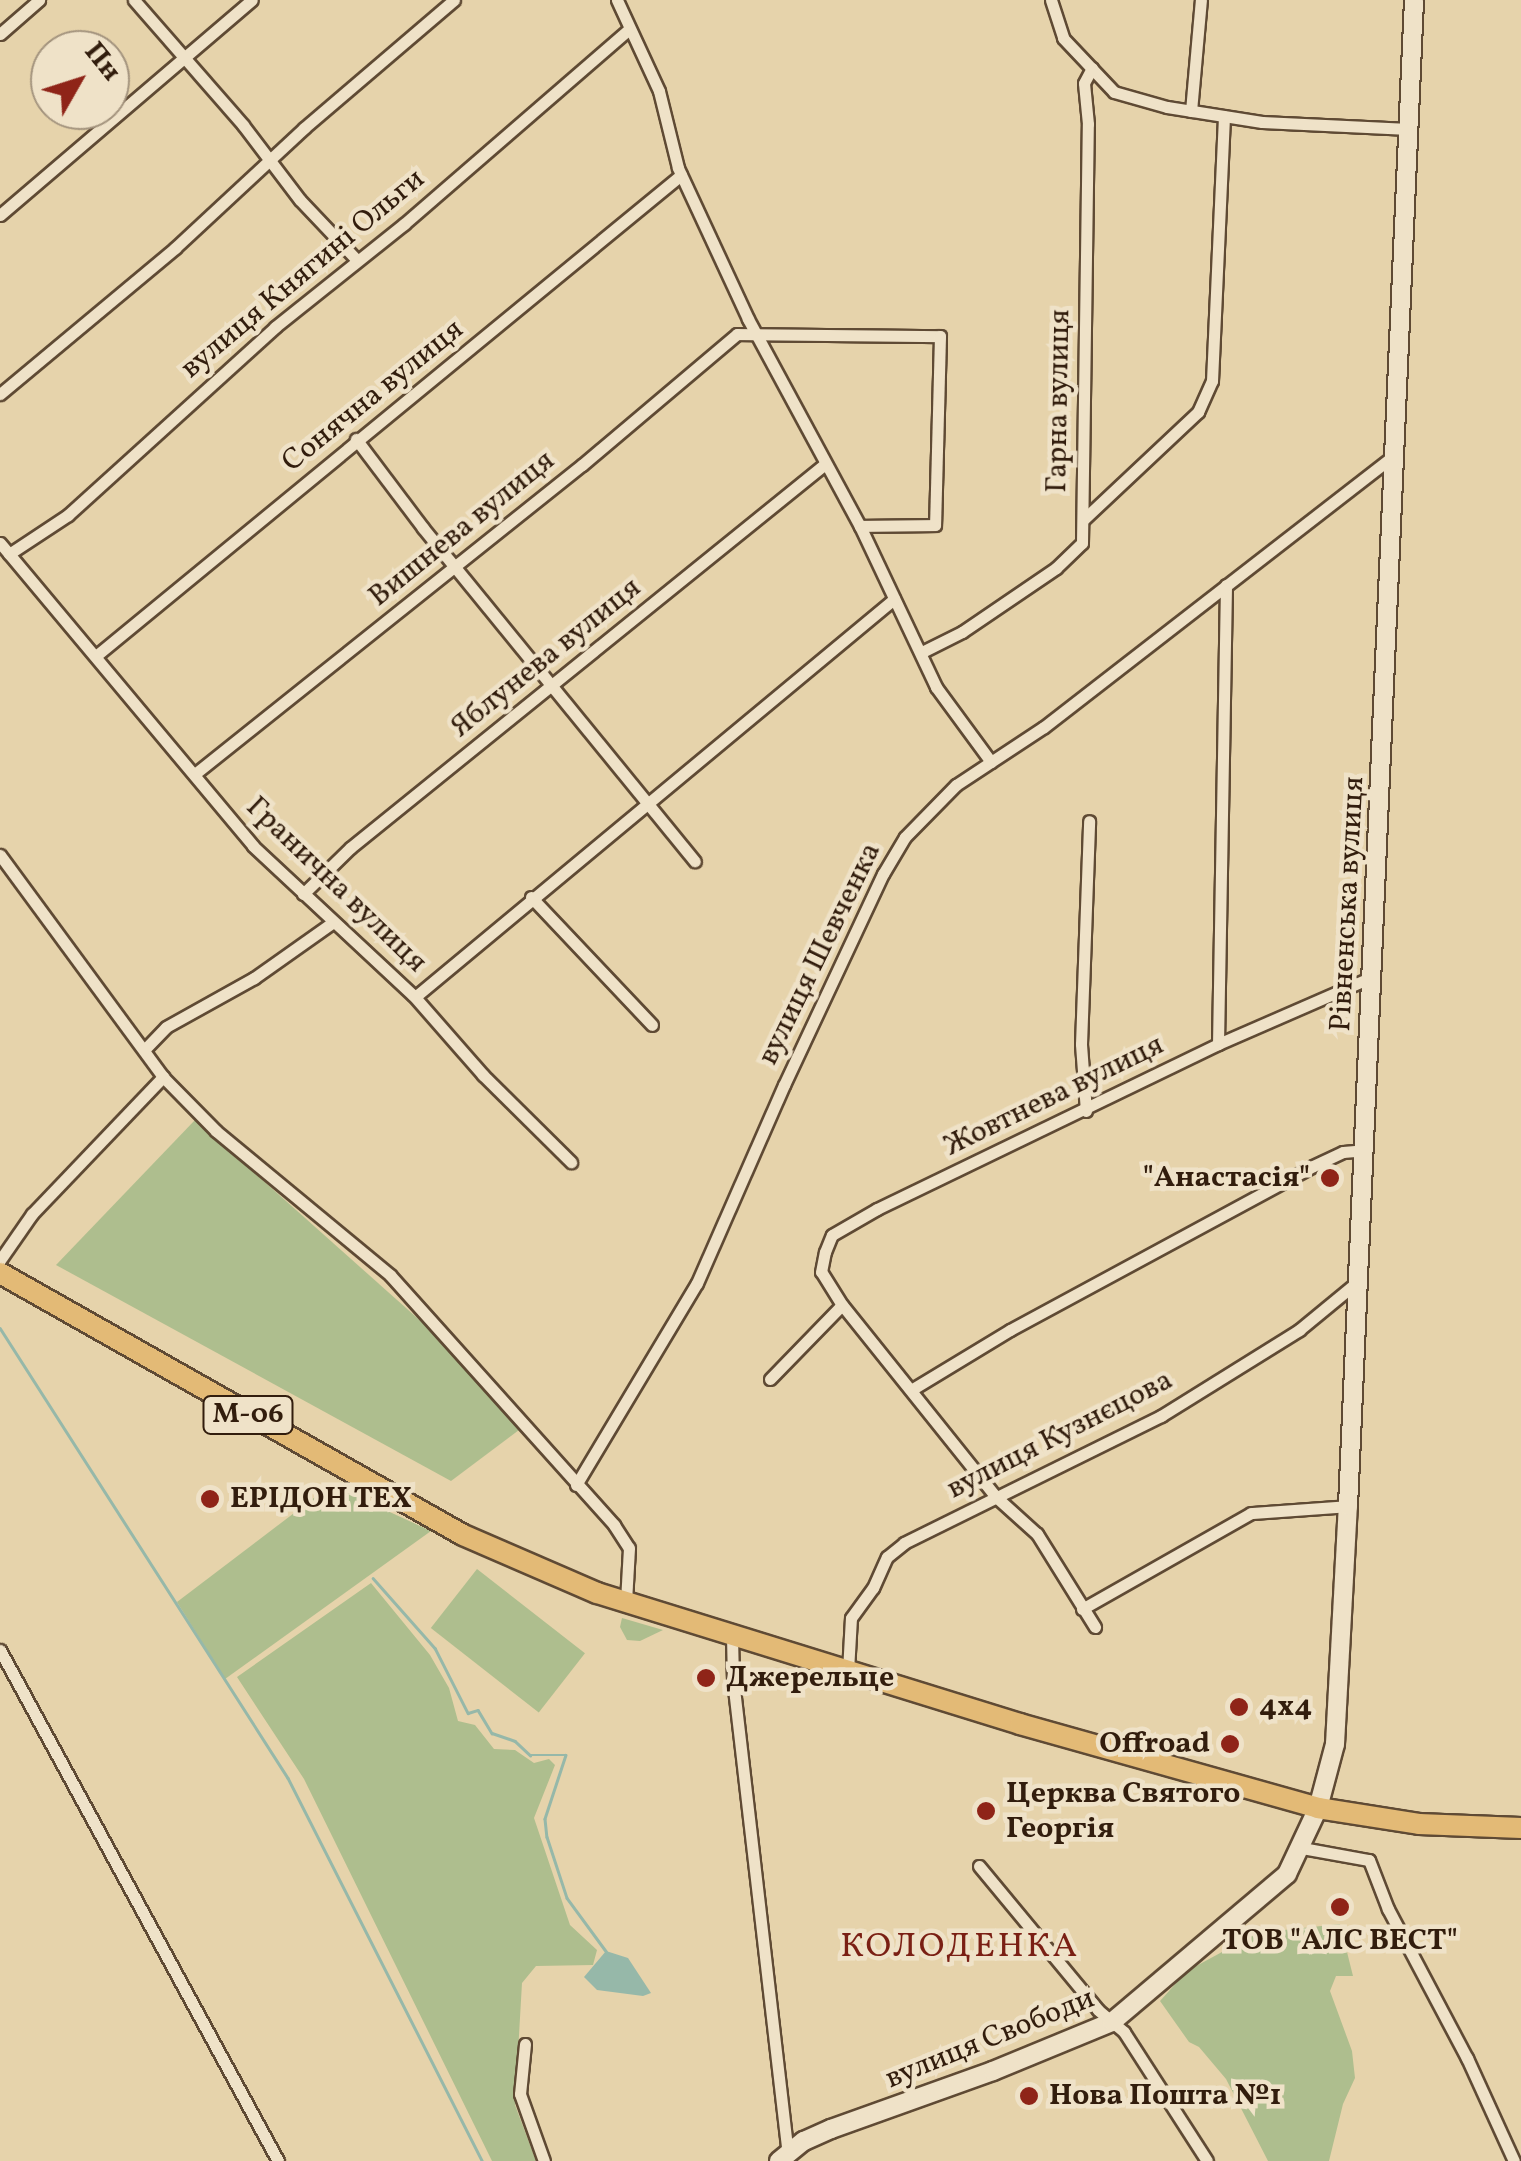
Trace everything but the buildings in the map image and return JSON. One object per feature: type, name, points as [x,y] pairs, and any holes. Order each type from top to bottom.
[{"type":"highway","name":"М-06","points":[[0,1272],[462,1535],[626,1602],[848,1672],[1318,1808],[1420,1824],[1521,1828]]},
{"type":"main road","name":"Рівненська вулиця","points":[[1318,1808],[1335,1744],[1348,1506],[1414,0]]},
{"type":"main road","name":"вулиця Свободи","points":[[784,2157],[830,2129],[963,2083],[1112,2022],[1275,1886],[1302,1848],[1318,1808]]},
{"type":"street","points":[[0,34],[40,0]]},
{"type":"street","points":[[134,0],[271,160],[300,200],[356,260]]},
{"type":"street","points":[[0,215],[252,0]]},
{"type":"street","points":[[0,394],[175,248],[454,0]]},
{"type":"street","points":[[616,0],[659,91],[682,175],[760,336],[860,526],[936,687],[991,762]]},
{"type":"street","points":[[1051,0],[1062,38],[1114,92],[1224,116],[1408,130]]},
{"type":"street","points":[[1190,111],[1201,0]]},
{"type":"street","name":"вулиця Княгині Ольги","points":[[9,554],[68,515],[148,438],[356,260],[404,224],[629,28]]},
{"type":"street","name":"Гарна вулиця","points":[[922,652],[962,632],[1073,556],[1082,543],[1088,124],[1084,83],[1092,68]]},
{"type":"street","points":[[1083,520],[1198,412],[1212,381],[1224,116]]},
{"type":"street","name":"Сонячна вулиця","points":[[97,655],[356,438],[682,175]]},
{"type":"street","name":"Вишнева вулиця","points":[[196,773],[457,566],[737,334],[940,336],[935,525],[860,526]]},
{"type":"street","points":[[356,438],[696,860]]},
{"type":"street","name":"вулиця Шевченка","points":[[576,1484],[697,1284],[883,874],[934,803],[1044,727],[1394,456]]},
{"type":"street","name":"Яблунева вулиця","points":[[302,894],[350,848],[825,464]]},
{"type":"street","name":"Гранична вулиця","points":[[0,543],[196,773],[253,846],[415,997],[483,1075],[572,1162]]},
{"type":"street","points":[[1218,1044],[1226,585]]},
{"type":"street","points":[[415,997],[894,599]]},
{"type":"street","points":[[1086,1111],[1082,1044],[1090,821]]},
{"type":"street","points":[[0,855],[163,1076],[216,1131],[390,1275],[614,1525],[629,1548],[626,1602]]},
{"type":"street","points":[[531,897],[652,1025]]},
{"type":"street","points":[[145,1048],[166,1027],[254,978],[332,922]]},
{"type":"street","name":"Жовтнева вулиця","points":[[1095,1628],[1038,1534],[996,1497],[842,1305],[822,1272],[832,1235],[877,1209],[1218,1044],[1372,976]]},
{"type":"street","points":[[0,1260],[32,1214],[163,1076]]},
{"type":"street","points":[[911,1390],[1010,1330],[1314,1166],[1343,1152],[1364,1150]]},
{"type":"street","name":"вулиця Кузнєцова","points":[[848,1672],[851,1618],[874,1588],[887,1557],[930,1529],[1161,1416],[1300,1330],[1356,1283]]},
{"type":"street","points":[[770,1379],[842,1305]]},
{"type":"street","points":[[1082,1609],[1251,1513],[1348,1506]]},
{"type":"street","points":[[732,1636],[733,1680],[784,2157]]},
{"type":"street","points":[[0,1650],[278,2161]]},
{"type":"street","points":[[1302,1848],[1368,1860],[1388,1909],[1467,2058],[1514,2161]]},
{"type":"street","points":[[979,1866],[1161,2082],[1208,2161]]},
{"type":"street","points":[[525,2044],[520,2094],[544,2161]]},
{"type":"green space","points":[[195,1120],[424,1324],[519,1430],[451,1481],[56,1265]]},
{"type":"green space","points":[[331,1485],[431,1531],[225,1679],[177,1602]]},
{"type":"green space","points":[[477,1569],[585,1653],[539,1712],[431,1628]]},
{"type":"green space","points":[[371,1583],[430,1655],[449,1688],[458,1721],[475,1725],[494,1749],[515,1750],[534,1763],[549,1759],[555,1765],[534,1818],[570,1925],[597,1950],[593,1965],[536,1966],[522,1983],[515,2105],[536,2161],[492,2161],[304,1779],[237,1677]]},
{"type":"green space","points":[[622,1618],[663,1630],[640,1641],[627,1640],[620,1627]]},
{"type":"green space","points":[[1340,1924],[1353,1976],[1336,1976],[1330,1991],[1352,2051],[1355,2078],[1343,2104],[1329,2161],[1268,2161],[1226,2079],[1199,2047],[1189,2042],[1160,2001],[1187,1971],[1257,1933]]},
{"type":"shaded area","points":[[606,1951],[628,1958],[651,1993],[643,1996],[597,1990],[584,1977]]},
{"type":"waterway","points":[[0,1328],[288,1778],[482,2161]]},
{"type":"waterway","points":[[373,1578],[435,1648],[468,1713],[478,1710],[492,1733],[515,1741],[530,1755],[566,1755],[545,1819],[547,1837],[567,1898],[606,1951]]},
{"type":"place","name":"\"Анастасія\"","points":[[1330,1178]]},
{"type":"place","name":"ЕРІДОН ТЕХ","points":[[210,1499]]},
{"type":"place","name":"Джерельце","points":[[706,1678]]},
{"type":"place","name":"4x4","points":[[1239,1707]]},
{"type":"place","name":"Offroad","points":[[1230,1744]]},
{"type":"place","name":"Церква Святого Георгія","points":[[986,1811]]},
{"type":"place","name":"ТОВ \"АЛС ВЕСТ\"","points":[[1340,1907]]},
{"type":"place","name":"Нова Пошта №1","points":[[1029,2096]]},
{"type":"district","name":"КОЛОДЕНКА","points":[[960,1947]]}]
